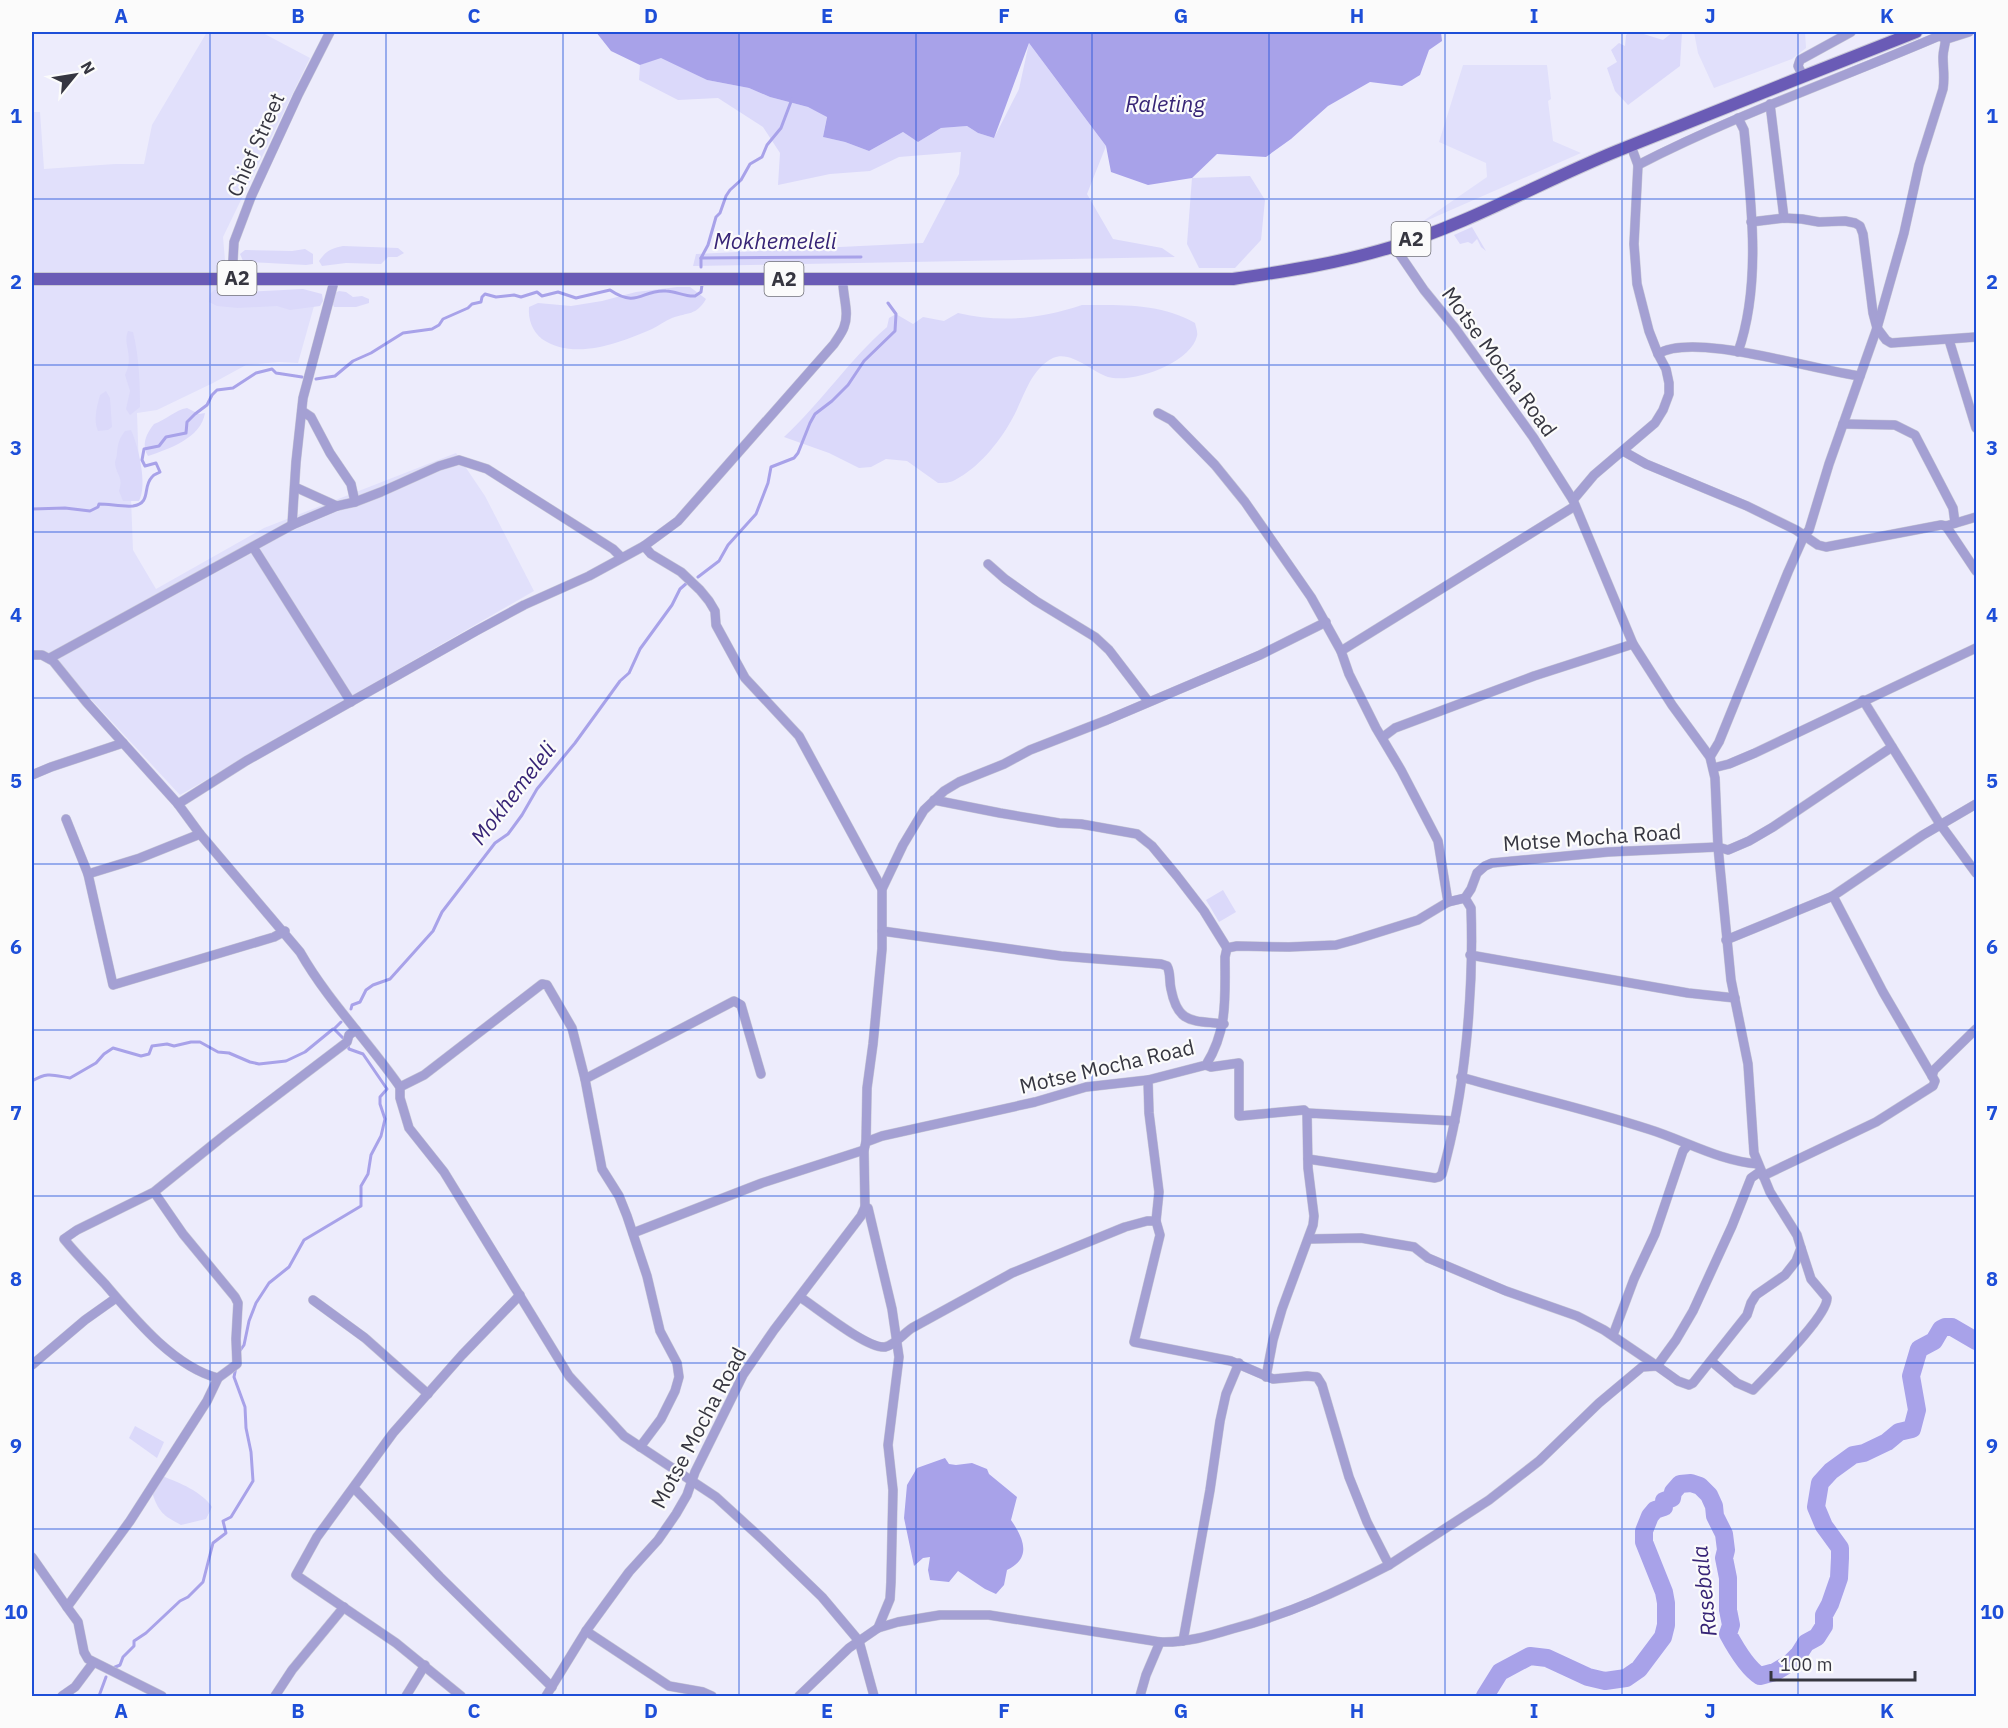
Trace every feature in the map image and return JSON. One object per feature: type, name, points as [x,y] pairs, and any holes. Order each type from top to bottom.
[{"type":"main road","name":"A2","points":[[32,279],[1233,279],[1326,265],[1394,246],[1509,201],[1557,177],[1631,146],[1916,32]]},
{"type":"street","name":"Chief Street","points":[[232,278],[234,242],[251,197],[293,104],[330,32]]},
{"type":"street","points":[[1803,76],[1798,66],[1800,60],[1851,32]]},
{"type":"street","points":[[1638,165],[1770,104],[1845,76],[1939,36],[1969,32]]},
{"type":"street","points":[[1710,757],[1719,742],[1804,536],[1809,530],[1828,464],[1877,328],[1904,232],[1919,165],[1943,88],[1945,35]]},
{"type":"street","points":[[1770,104],[1784,218]]},
{"type":"street","points":[[1738,118],[1744,130],[1751,222],[1751,278],[1744,335],[1738,352]]},
{"type":"street","points":[[1341,651],[1574,503],[1594,475],[1655,423],[1663,410],[1669,383],[1666,369],[1649,331],[1637,284],[1634,244],[1638,165],[1631,146]]},
{"type":"street","points":[[1751,222],[1784,218],[1855,223],[1860,226],[1863,234],[1877,328],[1886,340],[1891,343],[1977,337]]},
{"type":"street","name":"Motse Mocha Road","points":[[1394,246],[1533,437],[1574,503],[1633,644],[1672,705],[1710,757],[1713,768],[1718,847],[1608,852],[1492,863],[1477,873],[1472,889],[1465,898]]},
{"type":"street","points":[[292,525],[302,411],[335,278]]},
{"type":"street","points":[[178,804],[246,761],[524,605],[589,576],[644,546],[678,521],[834,344],[845,327],[847,311],[842,291],[843,279]]},
{"type":"street","points":[[1949,340],[1977,428]]},
{"type":"street","points":[[1658,354],[1664,350],[1682,347],[1738,352],[1860,376]]},
{"type":"street","points":[[302,411],[311,417],[330,453],[351,484],[355,502]]},
{"type":"street","points":[[1158,413],[1171,420],[1215,465],[1245,502],[1326,622],[1386,747],[1401,770],[1438,841],[1448,902]]},
{"type":"street","points":[[1843,424],[1895,425],[1914,435],[1953,508],[1951,525],[1977,571]]},
{"type":"street","points":[[1623,451],[1646,464],[1748,506],[1818,545],[1826,547],[1951,525],[1977,517]]},
{"type":"street","points":[[50,658],[292,525],[459,460],[487,469],[613,549],[621,557]]},
{"type":"street","points":[[295,487],[337,506]]},
{"type":"street","points":[[644,546],[651,554],[681,572],[705,596],[715,611],[716,625],[745,678],[799,736],[882,889]]},
{"type":"street","points":[[253,548],[351,702]]},
{"type":"street","points":[[988,564],[1028,596],[1102,644],[1148,701]]},
{"type":"street","points":[[878,1628],[890,1599],[893,1490],[888,1445],[899,1357],[898,1340],[870,1215],[868,1208],[865,1207],[867,1088],[882,949],[882,889],[914,825],[934,800],[959,782],[1004,764],[1030,750],[1260,655],[1326,622]]},
{"type":"street","points":[[1383,737],[1395,728],[1534,676],[1633,644]]},
{"type":"street","points":[[1713,768],[1755,753],[1977,648]]},
{"type":"street","points":[[32,655],[50,658],[178,804],[200,834],[285,932],[339,1011],[400,1087],[400,1098],[409,1128],[444,1172],[569,1376],[624,1436],[716,1497],[792,1567],[842,1618],[859,1641],[874,1696]]},
{"type":"street","points":[[1863,700],[1940,824],[1977,873]]},
{"type":"street","points":[[32,776],[51,767],[123,743]]},
{"type":"street","points":[[1712,1361],[1737,1383],[1753,1390],[1825,1310],[1827,1298],[1811,1279],[1797,1235],[1770,1192],[1754,1153],[1748,1064],[1726,940],[1718,847],[1728,850],[1749,841],[1892,747]]},
{"type":"street","points":[[934,800],[1059,823],[1081,824],[1137,834],[1152,846],[1177,876],[1204,911],[1227,948],[1336,945],[1418,920],[1448,902],[1465,898],[1471,908],[1468,1007],[1455,1121],[1444,1168],[1439,1177],[1308,1159]]},
{"type":"street","points":[[1726,940],[1833,896],[1940,824],[1977,804]]},
{"type":"street","points":[[66,819],[88,874],[113,985],[285,932]]},
{"type":"street","points":[[88,874],[131,861],[200,834]]},
{"type":"street","points":[[1657,1366],[1693,1311],[1751,1178],[1760,1170],[1876,1122],[1933,1086],[1935,1082],[1883,992],[1833,896]]},
{"type":"street","points":[[882,932],[1061,956],[1161,964],[1167,966],[1170,971],[1173,999],[1176,1010],[1182,1016],[1195,1021],[1224,1024]]},
{"type":"street","name":"Motse Mocha Road","points":[[633,1233],[865,1146],[882,1136],[1035,1102],[1086,1087],[1148,1080],[1206,1065],[1216,1047],[1224,1024],[1227,948]]},
{"type":"street","points":[[1470,955],[1688,993],[1735,998]]},
{"type":"street","points":[[400,1087],[424,1075],[545,984],[547,985],[572,1028],[585,1079],[602,1169],[619,1196],[647,1276],[660,1331],[677,1363],[679,1377],[675,1390],[661,1419],[640,1447]]},
{"type":"street","points":[[585,1079],[734,1001],[741,1005],[761,1074]]},
{"type":"street","points":[[1932,1076],[1934,1070],[1977,1029]]},
{"type":"street","points":[[218,1378],[202,1374],[157,1340],[64,1239],[77,1230],[154,1192],[225,1134],[347,1042],[356,1030]]},
{"type":"street","points":[[1206,1065],[1212,1067],[1239,1063],[1239,1116],[1304,1110],[1307,1113],[1455,1121]]},
{"type":"street","points":[[1461,1077],[1650,1129],[1760,1170]]},
{"type":"street","points":[[1148,1080],[1149,1113],[1159,1192],[1156,1221],[1160,1234],[1134,1342],[1239,1363],[1266,1377],[1283,1379],[1311,1376],[1320,1379],[1349,1477],[1367,1522],[1389,1564]]},
{"type":"street","points":[[1266,1377],[1282,1309],[1310,1239],[1314,1216],[1308,1159],[1307,1113]]},
{"type":"street","points":[[1613,1335],[1634,1279],[1655,1234],[1683,1151],[1688,1145]]},
{"type":"street","points":[[67,1607],[130,1521],[207,1401],[218,1378],[237,1364],[238,1303],[235,1296],[183,1234],[154,1192]]},
{"type":"street","name":"Motse Mocha Road","points":[[546,1696],[586,1631],[629,1572],[676,1514],[743,1375],[774,1330],[855,1226],[865,1207]]},
{"type":"street","points":[[800,1297],[870,1344],[886,1347],[912,1328],[1012,1273],[1125,1227],[1156,1221]]},
{"type":"street","points":[[1310,1239],[1361,1238],[1407,1244],[1428,1258],[1506,1291],[1577,1316],[1613,1335],[1678,1381],[1689,1385],[1712,1361],[1748,1315],[1756,1295],[1785,1275],[1796,1261],[1801,1248]]},
{"type":"street","points":[[461,1696],[396,1642],[296,1575],[317,1537],[393,1433],[462,1355],[520,1295]]},
{"type":"street","points":[[32,1365],[84,1320],[116,1298]]},
{"type":"street","points":[[313,1300],[364,1338],[428,1394]]},
{"type":"street","points":[[1183,1641],[1220,1421],[1239,1363]]},
{"type":"street","points":[[799,1696],[831,1664],[878,1628],[940,1615],[989,1615],[1160,1642],[1183,1641],[1275,1618],[1334,1593],[1389,1564],[1489,1500],[1539,1461],[1599,1403],[1642,1367],[1657,1366]]},
{"type":"street","points":[[354,1488],[440,1577],[552,1687]]},
{"type":"street","points":[[32,1557],[78,1622],[84,1652],[88,1659],[162,1696]]},
{"type":"street","points":[[275,1696],[292,1670],[344,1607]]},
{"type":"street","points":[[586,1631],[669,1686],[703,1692],[712,1696]]},
{"type":"street","points":[[1140,1696],[1160,1642]]},
{"type":"street","points":[[62,1696],[75,1687],[93,1663]]},
{"type":"street","points":[[406,1696],[424,1665]]},
{"type":"shaded area","points":[[207,32],[261,32],[310,58],[223,237],[228,295],[316,299],[298,363],[246,365],[157,410],[137,413],[140,498],[131,498],[133,550],[156,589],[264,528],[456,453],[485,496],[534,591],[180,795],[47,652],[32,650],[32,112],[40,112],[44,169],[144,164],[152,125]]},
{"type":"shaded area","points":[[1630,32],[1663,40],[1673,32],[1682,32],[1680,66],[1628,105],[1615,91],[1607,68],[1617,62],[1611,50],[1619,43],[1625,46],[1626,35]]},
{"type":"shaded area","points":[[1694,32],[1805,32],[1806,48],[1792,59],[1714,88],[1698,53]]},
{"type":"shaded area","points":[[1029,43],[1106,146],[1087,194],[1113,239],[1162,248],[1175,257],[693,266],[696,254],[923,243],[959,174],[961,152],[899,157],[870,171],[830,174],[778,185],[780,153],[763,127],[718,98],[678,100],[639,80],[640,65],[661,57],[707,80],[749,88],[770,97],[808,107],[827,116],[823,137],[869,151],[903,132],[918,142],[941,128],[967,126],[978,133],[994,138],[1019,89]]},
{"type":"shaded area","points":[[1463,65],[1547,65],[1551,99],[1548,101],[1553,141],[1581,153],[1419,224],[1487,177],[1486,163],[1439,142]]},
{"type":"shaded area","points":[[1250,176],[1265,200],[1261,240],[1235,268],[1199,268],[1187,244],[1192,178]]},
{"type":"shaded area","points":[[1472,227],[1486,251],[1477,239],[1472,244],[1468,242],[1460,244],[1454,235]]},
{"type":"shaded area","points":[[343,246],[398,248],[404,253],[397,257],[388,257],[381,264],[346,263],[322,266],[319,261],[324,255],[332,249]]},
{"type":"shaded area","points":[[305,249],[313,254],[313,264],[250,262],[243,261],[240,254],[245,250]]},
{"type":"shaded area","points":[[690,287],[706,299],[699,308],[691,313],[672,318],[626,340],[597,348],[568,349],[542,339],[533,329],[529,316],[529,307],[538,303],[571,306],[636,292]]},
{"type":"shaded area","points":[[303,289],[322,294],[323,301],[320,306],[290,310],[277,306],[238,308],[217,306],[209,302],[210,294],[214,290],[243,292]]},
{"type":"shaded area","points":[[346,292],[353,297],[362,296],[369,299],[369,303],[356,307],[334,307],[332,302],[335,293]]},
{"type":"shaded area","points":[[1082,305],[1140,306],[1168,312],[1195,323],[1197,336],[1184,355],[1173,363],[1131,377],[1108,377],[1074,359],[1060,356],[1053,358],[1045,363],[1033,377],[1011,421],[994,447],[972,469],[951,482],[938,483],[907,461],[886,459],[871,467],[859,468],[829,453],[784,437],[860,353],[887,327],[889,318],[896,314],[913,324],[923,317],[944,321],[958,313],[990,318],[1020,318],[1051,314]]},
{"type":"shaded area","points":[[128,331],[133,332],[135,341],[140,388],[140,407],[130,415],[126,409],[130,391],[125,375],[129,362],[126,341]]},
{"type":"shaded area","points":[[106,391],[110,398],[112,427],[98,431],[97,408],[100,395]]},
{"type":"shaded area","points":[[187,408],[199,414],[205,413],[197,429],[183,441],[148,456],[145,440],[154,424]]},
{"type":"shaded area","points":[[131,430],[139,455],[142,494],[139,501],[123,501],[119,491],[120,479],[115,462],[120,439],[125,431]]},
{"type":"shaded area","points":[[1223,890],[1236,912],[1219,922],[1206,900]]},
{"type":"shaded area","points":[[135,1426],[164,1442],[157,1458],[129,1438]]},
{"type":"shaded area","points":[[162,1476],[202,1496],[212,1507],[206,1519],[181,1525],[162,1513],[152,1492]]},
{"type":"water","name":"Raleting","points":[[596,32],[1441,32],[1442,41],[1429,50],[1420,75],[1402,86],[1370,82],[1328,106],[1291,139],[1266,157],[1217,154],[1192,178],[1148,185],[1111,172],[1106,146],[1029,43],[994,138],[978,133],[967,126],[941,128],[918,142],[903,132],[869,151],[823,137],[827,117],[808,107],[770,97],[749,88],[707,80],[661,58],[640,65],[611,51]]},
{"type":"water","points":[[945,1458],[949,1464],[972,1463],[987,1469],[989,1474],[1017,1497],[1011,1520],[1022,1541],[1023,1554],[1015,1565],[1007,1570],[1004,1585],[996,1594],[958,1571],[949,1582],[930,1580],[928,1570],[930,1557],[923,1558],[914,1566],[904,1518],[907,1485],[917,1468]]},
{"type":"waterway","name":"Mokhemeleli","points":[[792,99],[781,128],[767,145],[762,157],[750,164],[741,180],[726,196],[701,258],[861,257]]},
{"type":"waterway","points":[[701,258],[701,267]]},
{"type":"waterway","points":[[316,379],[335,376],[353,361],[371,353],[403,333],[432,329],[443,319],[472,304],[481,302],[485,294],[496,297],[514,295],[521,297],[537,292],[542,296],[558,292],[576,298],[610,290],[627,298],[640,297],[658,291],[695,296],[701,292],[702,285]]},
{"type":"waterway","name":"Mokhemeleli","points":[[698,577],[719,561],[728,545],[756,514],[768,483],[771,467],[794,458],[815,414],[848,385],[864,361],[895,331],[896,314],[888,303]]},
{"type":"waterway","points":[[32,509],[65,508],[90,511],[99,504],[129,506],[139,504],[145,498],[149,481],[160,472],[156,463],[145,466],[142,460],[144,449],[159,446],[166,437],[186,433],[187,422],[207,405],[217,390],[233,388],[256,373],[272,369],[276,373],[302,377]]},
{"type":"waterway","name":"Mokhemeleli","points":[[351,1009],[352,1005],[360,1002],[366,990],[390,979],[433,931],[442,912],[495,843],[508,834],[537,789],[575,743],[620,681],[629,673],[640,649],[672,605],[680,589],[688,582]]},
{"type":"waterway","name":"Mokhemeleli","points":[[239,1352],[244,1345],[256,1303],[269,1283],[289,1267],[304,1240],[361,1206],[361,1186],[368,1174],[371,1155],[381,1136],[385,1119],[380,1097],[387,1089],[363,1054],[349,1049],[347,1042],[334,1029],[341,1022]]},
{"type":"waterway","points":[[32,1081],[46,1075],[70,1078],[96,1063],[113,1048],[141,1056],[149,1054],[152,1046],[167,1044],[174,1046],[200,1042],[218,1052],[229,1053],[259,1064],[286,1061],[305,1052],[333,1029]]},
{"type":"waterway","name":"Rasebala","points":[[1485,1696],[1500,1672],[1530,1656],[1547,1658],[1588,1677],[1605,1681],[1626,1678],[1639,1669],[1663,1637],[1666,1625],[1664,1592],[1644,1542],[1644,1531],[1650,1516],[1655,1510],[1664,1507],[1664,1501],[1672,1498],[1673,1492],[1680,1484],[1691,1483],[1700,1486],[1709,1495],[1715,1516],[1724,1534],[1726,1550],[1724,1558],[1728,1578],[1728,1610],[1731,1625],[1728,1634],[1738,1651],[1750,1668],[1760,1676],[1775,1672],[1790,1663],[1806,1643],[1817,1637],[1824,1626],[1824,1615],[1839,1578],[1840,1548],[1824,1526],[1816,1507],[1820,1483],[1831,1471],[1853,1455],[1864,1453],[1887,1442],[1899,1432],[1912,1429],[1917,1410],[1911,1376],[1919,1349],[1934,1341],[1941,1329],[1945,1327],[1952,1327],[1976,1341]]},
{"type":"waterway","name":"Mokhemeleli","points":[[113,1668],[120,1665],[123,1657],[134,1646],[134,1641],[203,1582],[213,1543],[226,1533],[223,1521],[231,1517],[253,1481],[245,1407],[234,1377],[236,1367]]},
{"type":"waterway","name":"Mokhemeleli","points":[[99,1696],[106,1677]]}]
